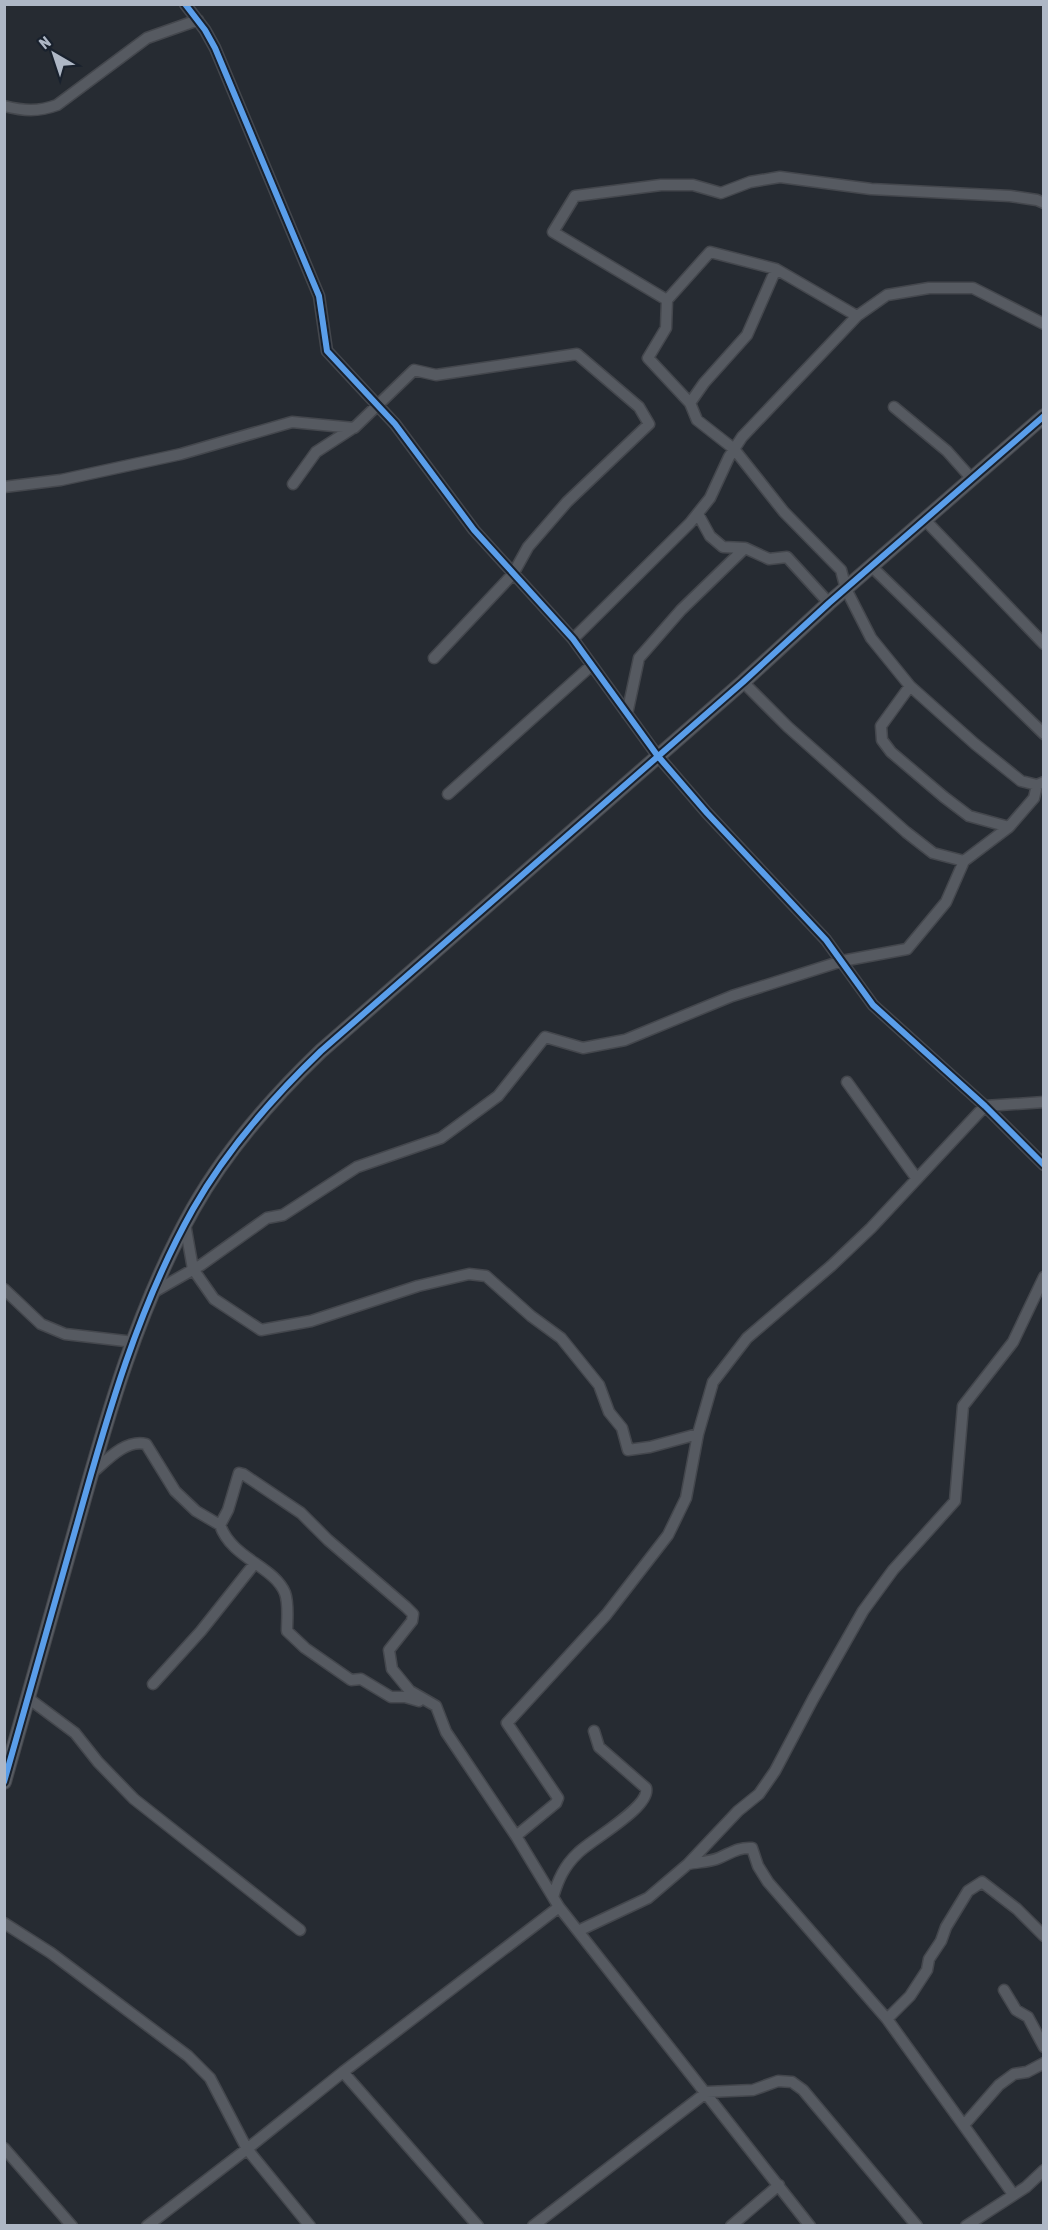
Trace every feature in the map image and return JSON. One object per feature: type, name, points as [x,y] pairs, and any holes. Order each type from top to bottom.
[{"type":"street","points":[[185,4],[215,48],[319,296],[327,351],[395,424],[474,530],[573,639],[657,755],[707,813],[826,940],[873,1005],[985,1106],[1044,1165]]},
{"type":"street","points":[[4,106],[42,111],[57,105],[147,38],[198,20]]},
{"type":"street","points":[[667,300],[553,232],[575,196],[661,185],[693,185],[721,193],[750,182],[780,177],[871,189],[1010,196],[1044,203]]},
{"type":"street","points":[[152,1293],[193,1269],[267,1218],[283,1215],[357,1167],[441,1138],[498,1095],[545,1037],[583,1048],[625,1040],[732,996],[842,961],[907,949],[945,902],[964,861],[1009,827],[1034,798],[1040,784],[1021,781],[1009,772],[910,686],[871,638],[846,589],[841,570],[784,512],[734,449],[697,420],[690,403],[648,358],[666,328],[667,300],[710,252],[776,269],[857,316]]},
{"type":"street","points":[[690,403],[704,383],[747,335],[776,269]]},
{"type":"street","points":[[573,639],[698,514],[710,498],[742,437],[857,316],[887,295],[929,288],[973,288],[1044,324]]},
{"type":"street","points":[[293,484],[316,452],[354,428],[414,370],[436,375],[577,354],[639,407],[649,424],[567,502],[528,547],[513,574],[434,658]]},
{"type":"street","points":[[894,407],[947,451],[972,479]]},
{"type":"street","points":[[4,1782],[109,1410],[152,1293],[185,1224],[222,1163],[284,1086],[321,1051],[1044,416]]},
{"type":"street","points":[[4,487],[62,480],[181,454],[292,422],[354,428]]},
{"type":"street","points":[[698,514],[710,536],[723,547],[745,548],[769,559],[787,557],[829,603]]},
{"type":"street","points":[[926,520],[1044,644]]},
{"type":"street","points":[[627,714],[639,658],[681,610],[745,548]]},
{"type":"street","points":[[872,567],[1044,734]]},
{"type":"street","points":[[448,794],[591,665]]},
{"type":"street","points":[[743,682],[788,728],[906,832],[933,853],[964,861]]},
{"type":"street","points":[[910,686],[881,726],[882,740],[891,752],[969,816],[1009,827]]},
{"type":"street","points":[[847,1083],[917,1179]]},
{"type":"street","points":[[516,1836],[556,1803],[558,1798],[507,1723],[606,1615],[668,1536],[686,1498],[698,1434],[713,1382],[747,1338],[831,1266],[985,1106],[1044,1102]]},
{"type":"street","points":[[185,1224],[193,1269],[214,1299],[261,1330],[311,1321],[418,1286],[469,1274],[486,1276],[531,1316],[561,1338],[599,1385],[609,1412],[622,1428],[628,1450],[651,1447],[698,1434]]},
{"type":"street","points":[[578,1930],[648,1898],[688,1864],[738,1811],[759,1794],[775,1771],[863,1611],[899,1562],[955,1501],[963,1406],[1013,1342],[1044,1277]]},
{"type":"street","points":[[4,1289],[40,1324],[65,1334],[134,1342]]},
{"type":"street","points":[[91,1474],[118,1450],[139,1442],[146,1444],[176,1491],[196,1511],[220,1525],[224,1537],[243,1556],[275,1580],[285,1592],[287,1630],[305,1648],[351,1680],[361,1679],[391,1697],[405,1697],[436,1706]]},
{"type":"street","points":[[220,1525],[228,1510],[239,1473],[300,1514],[413,1614],[412,1621],[389,1650],[392,1669],[410,1690],[436,1706],[446,1732],[516,1836],[559,1907],[707,2092],[810,2226]]},
{"type":"street","points":[[153,1684],[201,1631],[255,1563]]},
{"type":"street","points":[[28,1698],[75,1733],[98,1762],[134,1799],[300,1930]]},
{"type":"street","points":[[553,1897],[558,1879],[569,1863],[592,1841],[633,1811],[646,1798],[648,1791],[599,1747],[594,1731]]},
{"type":"street","points":[[688,1864],[718,1858],[730,1851],[752,1848],[758,1866],[768,1882],[887,2019],[1013,2194]]},
{"type":"street","points":[[887,2019],[910,1996],[927,1970],[929,1959],[968,1891],[982,1882],[1017,1909],[1044,1936]]},
{"type":"street","points":[[147,2226],[559,1907]]},
{"type":"street","points":[[4,1923],[51,1953],[188,2056],[210,2078],[248,2149],[310,2226]]},
{"type":"street","points":[[1004,1990],[1016,2010],[1028,2017],[1044,2047]]},
{"type":"street","points":[[964,2125],[999,2085],[1014,2074],[1027,2072],[1044,2063]]},
{"type":"street","points":[[343,2072],[478,2226]]},
{"type":"street","points":[[533,2226],[707,2092],[753,2090],[778,2080],[792,2082],[803,2090],[917,2226]]},
{"type":"street","points":[[4,2148],[72,2226]]},
{"type":"street","points":[[966,2226],[1026,2187],[1044,2170]]},
{"type":"street","points":[[731,2226],[779,2185]]},
{"type":"cycle path","points":[[185,4],[205,30],[215,48],[319,296],[327,351],[395,424],[474,530],[573,639],[657,755],[707,813],[826,940],[873,1005],[985,1106],[1044,1165]]},
{"type":"cycle path","points":[[4,1782],[100,1443],[140,1323],[173,1246],[193,1209],[220,1166],[251,1125],[321,1051],[1044,416]]}]
